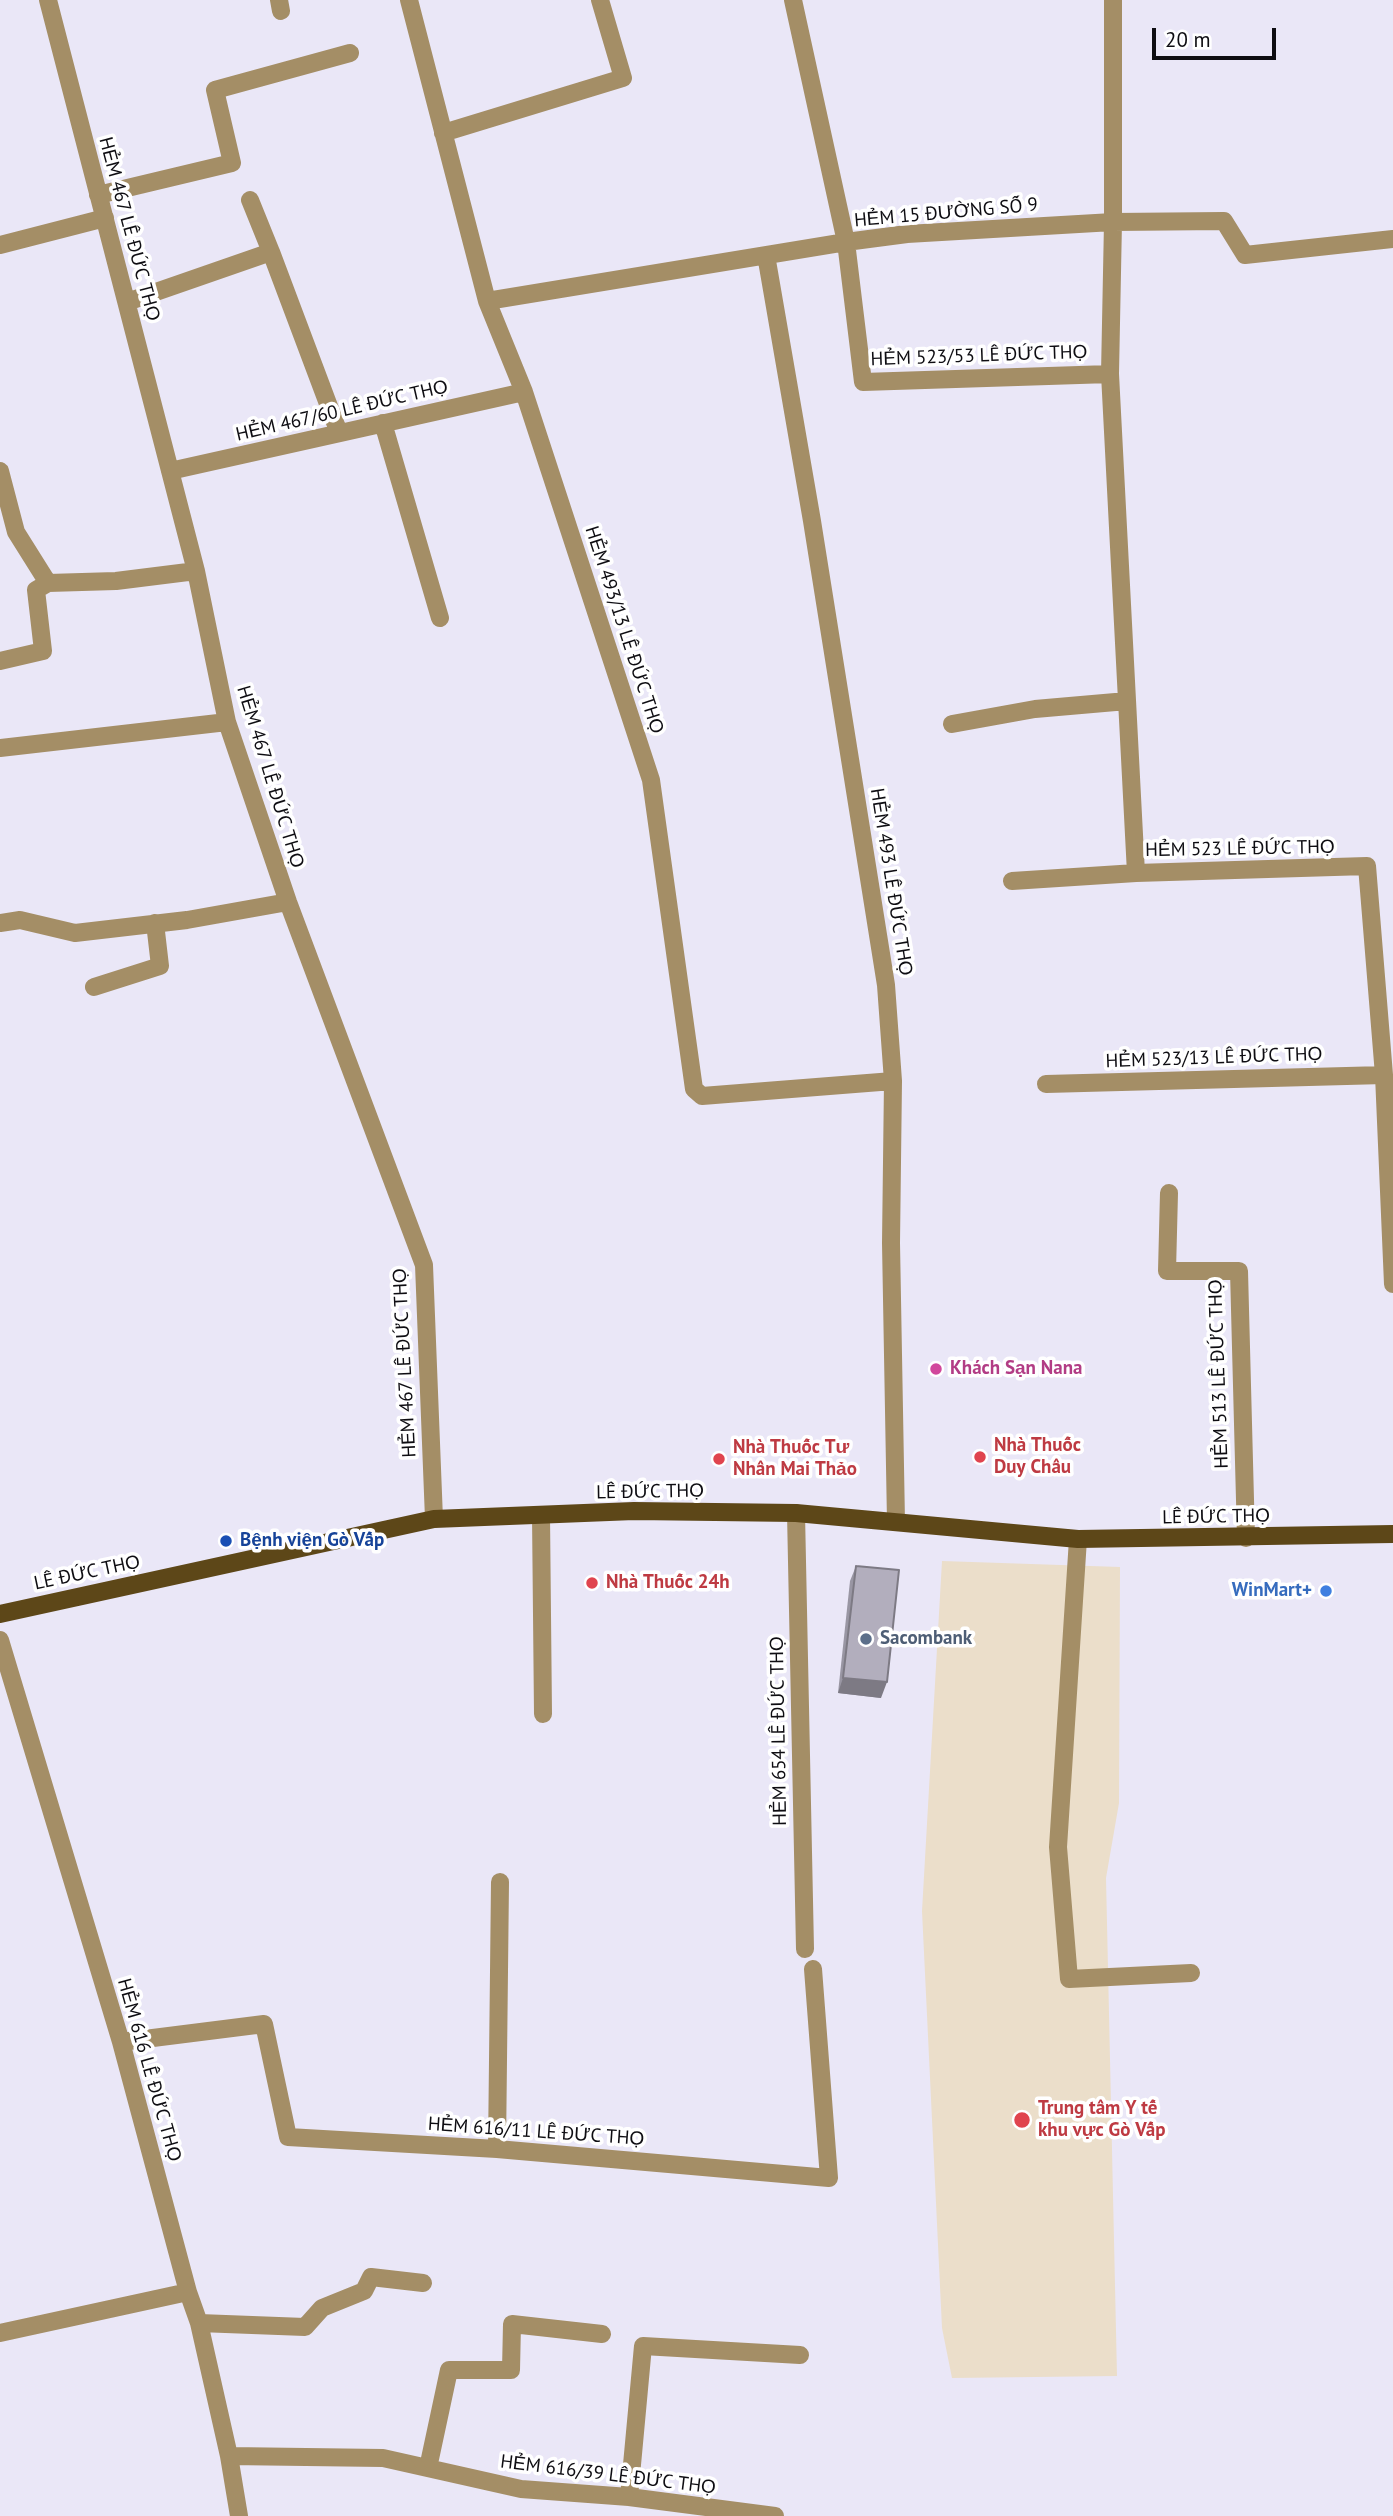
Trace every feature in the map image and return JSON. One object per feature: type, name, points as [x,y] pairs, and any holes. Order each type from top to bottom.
[{"type":"main road","name":"LÊ ĐỨC THỌ","points":[[0,1614],[434,1519],[634,1511],[796,1513],[1078,1539],[1393,1534]]},
{"type":"street","name":"HẺM 467 LÊ ĐỨC THỌ","points":[[48,0],[196,571],[227,722],[288,902],[424,1265],[434,1519]]},
{"type":"street","name":"HẺM 493/13 LÊ ĐỨC THỌ","points":[[409,0],[488,301],[524,392],[651,780],[694,1089],[702,1096],[893,1081]]},
{"type":"street","points":[[443,133],[623,78],[600,0]]},
{"type":"street","points":[[793,0],[846,242]]},
{"type":"street","name":"HẺM 523 LÊ ĐỨC THỌ","points":[[1113,0],[1110,374],[1136,873],[1367,866],[1384,1075],[1393,1283]]},
{"type":"street","points":[[99,194],[232,163],[215,90],[350,53]]},
{"type":"street","points":[[250,200],[339,433]]},
{"type":"street","points":[[0,245],[105,218]]},
{"type":"street","name":"HẺM 15 ĐƯỜNG SỐ 9","points":[[488,301],[907,234],[1113,222],[1224,221],[1245,255],[1393,239]]},
{"type":"street","name":"HẺM 523/53 LÊ ĐỨC THỌ","points":[[846,242],[863,382],[1110,374]]},
{"type":"street","points":[[127,302],[271,252]]},
{"type":"street","name":"HẺM 493 LÊ ĐỨC THỌ","points":[[766,256],[812,521],[884,971],[893,1081],[891,1243],[896,1522]]},
{"type":"street","name":"HẺM 467/60 LÊ ĐỨC THỌ","points":[[170,471],[524,392]]},
{"type":"street","points":[[383,422],[440,618]]},
{"type":"street","points":[[0,471],[16,531],[48,583]]},
{"type":"street","points":[[0,661],[43,651],[36,590],[48,583],[116,581],[196,571]]},
{"type":"street","points":[[952,724],[1035,709],[1127,701]]},
{"type":"street","points":[[0,748],[227,722]]},
{"type":"street","points":[[1012,881],[1136,873]]},
{"type":"street","points":[[0,923],[20,920],[75,933],[288,902]]},
{"type":"street","points":[[94,987],[160,967],[155,923]]},
{"type":"street","name":"HẺM 523/13 LÊ ĐỨC THỌ","points":[[1046,1084],[1384,1075]]},
{"type":"street","name":"HẺM 513 LÊ ĐỨC THỌ","points":[[1168,1193],[1167,1271],[1240,1271],[1245,1538]]},
{"type":"street","name":"HẺM 654 LÊ ĐỨC THỌ","points":[[796,1513],[805,1949]]},
{"type":"street","points":[[541,1515],[542,1714]]},
{"type":"street","points":[[1078,1539],[1058,1847],[1069,1979],[1191,1973]]},
{"type":"street","name":"HẺM 616 LÊ ĐỨC THỌ","points":[[0,1640],[121,2042],[188,2292],[199,2323],[229,2456],[239,2516]]},
{"type":"street","points":[[497,2149],[499,1882]]},
{"type":"street","name":"HẺM 616/11 LÊ ĐỨC THỌ","points":[[121,2042],[264,2024],[288,2137],[497,2149],[829,2178],[813,1969]]},
{"type":"street","points":[[199,2323],[305,2327],[322,2308],[364,2291],[371,2277],[423,2283]]},
{"type":"street","points":[[0,2333],[188,2292]]},
{"type":"street","points":[[428,2469],[449,2370],[511,2370],[512,2324],[602,2334]]},
{"type":"street","points":[[629,2497],[643,2346],[800,2355]]},
{"type":"street","name":"HẺM 616/39 LÊ ĐỨC THỌ","points":[[229,2456],[383,2458],[521,2488],[629,2497],[682,2510],[775,2516]]},
{"type":"shaded area","name":"Trung tâm Y tế khu vực Gò Vấp","points":[[942,1561],[1120,1567],[1119,1803],[1106,1878],[1117,2376],[952,2378],[942,2328],[922,1911]]},
{"type":"building","name":"Sacombank","points":[[856,1566],[899,1570],[887,1682],[843,1678]]},
{"type":"place","name":"Khách Sạn Nana","points":[[936,1369]]},
{"type":"place","name":"Nhà Thuốc Duy Châu","points":[[980,1457]]},
{"type":"place","name":"Nhà Thuốc Tư Nhân Mai Thảo","points":[[719,1459]]},
{"type":"place","name":"Bệnh viện Gò Vấp","points":[[226,1541]]},
{"type":"place","name":"Nhà Thuốc 24h","points":[[592,1583]]},
{"type":"place","name":"WinMart+","points":[[1326,1591]]},
{"type":"place","name":"Sacombank","points":[[866,1639]]},
{"type":"place","name":"Trung tâm Y tế khu vực Gò Vấp","points":[[1022,2120]]}]
